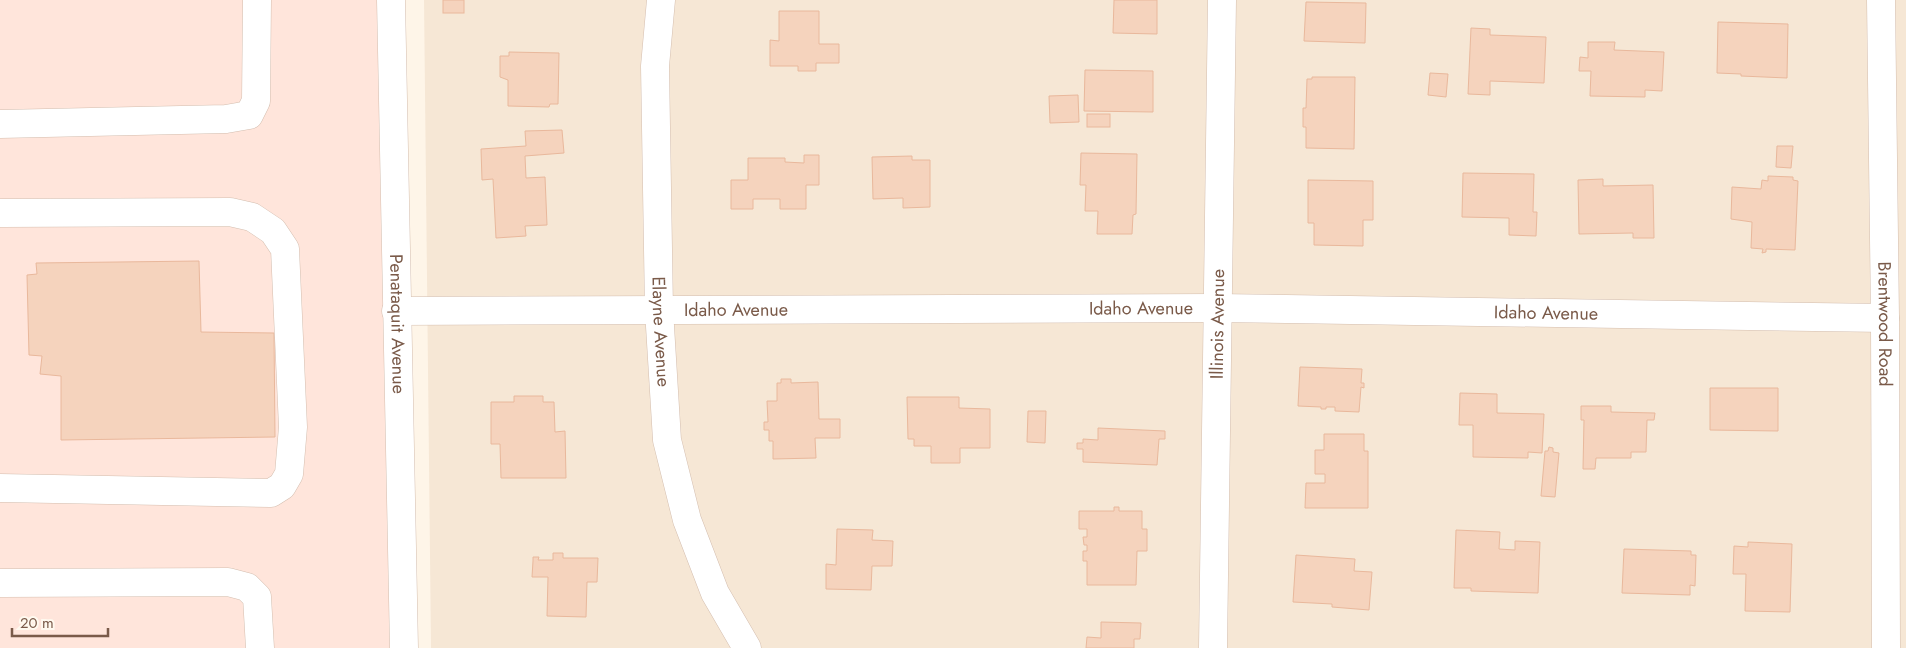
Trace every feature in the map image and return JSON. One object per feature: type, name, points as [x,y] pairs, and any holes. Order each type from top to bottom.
[{"type":"street","points":[[0,124],[226,120],[249,115],[256,101],[257,0]]},
{"type":"street","name":"Penataquit Avenue","points":[[391,0],[404,648]]},
{"type":"street","name":"Elayne Avenue","points":[[661,0],[655,66],[659,310],[667,440],[686,520],[715,593],[747,648]]},
{"type":"street","name":"Illinois Avenue","points":[[1213,648],[1222,0]]},
{"type":"street","name":"Brentwood Road","points":[[1881,0],[1885,318],[1886,648]]},
{"type":"street","points":[[0,213],[230,212],[252,217],[273,230],[285,249],[293,427],[289,474],[282,486],[271,493],[0,488]]},
{"type":"street","name":"Idaho Avenue","points":[[396,311],[1217,308],[1885,318]]},
{"type":"street","points":[[0,583],[228,582],[247,587],[257,597],[260,648]]},
{"type":"shaded area","points":[[0,0],[391,0],[404,648],[0,648]]},
{"type":"shaded area","points":[[424,0],[1906,0],[1906,648],[431,648]]},
{"type":"building","points":[[443,0],[464,0],[464,13],[443,13]]},
{"type":"building","points":[[1114,0],[1157,0],[1157,34],[1113,33]]},
{"type":"building","points":[[1306,2],[1366,3],[1365,43],[1304,41]]},
{"type":"building","points":[[779,11],[819,11],[819,44],[839,44],[839,63],[816,63],[816,71],[798,71],[798,66],[770,66],[770,40],[779,41]]},
{"type":"building","points":[[1718,22],[1788,24],[1787,78],[1717,73]]},
{"type":"building","points":[[1471,28],[1490,29],[1490,35],[1546,37],[1544,83],[1490,81],[1490,95],[1468,94]]},
{"type":"building","points":[[1588,42],[1615,42],[1614,50],[1664,52],[1662,91],[1645,90],[1645,97],[1590,96],[1591,71],[1579,71],[1580,57],[1588,58]]},
{"type":"building","points":[[509,52],[559,53],[558,104],[550,104],[549,107],[508,106],[508,80],[500,77],[500,56],[509,56]]},
{"type":"building","points":[[1085,70],[1153,71],[1153,112],[1084,111]]},
{"type":"building","points":[[1430,73],[1448,74],[1446,97],[1428,95]]},
{"type":"building","points":[[1312,77],[1355,77],[1354,149],[1306,148],[1306,127],[1303,127],[1303,108],[1306,108],[1307,79],[1312,79]]},
{"type":"building","points":[[1078,95],[1079,122],[1050,123],[1049,96]]},
{"type":"building","points":[[1087,114],[1110,114],[1110,127],[1087,127]]},
{"type":"building","points":[[562,130],[564,153],[525,156],[526,178],[545,177],[547,225],[525,226],[526,236],[496,238],[493,179],[482,180],[481,149],[526,146],[525,131]]},
{"type":"building","points":[[1777,146],[1793,146],[1791,168],[1776,167]]},
{"type":"building","points":[[1081,153],[1137,154],[1136,214],[1133,215],[1132,234],[1097,234],[1098,211],[1085,211],[1086,185],[1080,185]]},
{"type":"building","points":[[804,155],[819,155],[819,185],[806,185],[806,209],[780,209],[780,199],[753,199],[753,209],[731,209],[731,180],[748,180],[748,158],[785,158],[785,162],[804,163]]},
{"type":"building","points":[[912,156],[912,160],[930,160],[930,207],[903,208],[903,198],[873,199],[872,157]]},
{"type":"building","points":[[1463,173],[1534,174],[1533,212],[1537,212],[1536,236],[1509,235],[1509,218],[1462,217]]},
{"type":"building","points":[[1768,176],[1793,177],[1793,180],[1798,181],[1795,250],[1766,249],[1766,252],[1762,253],[1763,249],[1751,248],[1752,222],[1731,219],[1732,187],[1761,189],[1762,180],[1768,181]]},
{"type":"building","points":[[1603,179],[1603,186],[1653,185],[1654,238],[1633,238],[1633,233],[1579,234],[1578,180]]},
{"type":"building","points":[[1308,180],[1373,181],[1373,220],[1363,220],[1363,246],[1314,245],[1314,223],[1308,223]]},
{"type":"building","points":[[199,261],[201,332],[274,333],[275,437],[61,440],[61,376],[40,374],[42,356],[29,355],[27,275],[37,274],[36,263]]},
{"type":"building","points":[[1300,367],[1362,369],[1361,383],[1364,383],[1364,388],[1361,387],[1359,412],[1335,411],[1335,407],[1321,409],[1321,407],[1298,406]]},
{"type":"building","points":[[781,379],[791,379],[791,383],[818,382],[819,419],[840,419],[840,438],[815,438],[816,458],[773,459],[773,441],[769,441],[769,430],[764,430],[764,422],[768,422],[767,401],[777,401],[777,383],[781,383]]},
{"type":"building","points":[[1710,388],[1778,388],[1778,431],[1710,430]]},
{"type":"building","points":[[1460,393],[1497,394],[1497,413],[1544,414],[1542,453],[1528,452],[1528,458],[1473,457],[1473,425],[1459,425]]},
{"type":"building","points":[[514,396],[543,396],[543,402],[554,402],[555,432],[565,431],[566,478],[501,478],[500,444],[491,444],[491,402],[514,402]]},
{"type":"building","points":[[907,397],[959,397],[959,408],[990,409],[990,448],[960,448],[960,463],[931,463],[931,446],[914,446],[914,439],[908,439]]},
{"type":"building","points":[[1581,406],[1611,406],[1611,412],[1655,413],[1654,420],[1647,420],[1646,452],[1631,452],[1631,458],[1596,458],[1595,469],[1583,469],[1584,420],[1581,420]]},
{"type":"building","points":[[1028,411],[1046,411],[1045,443],[1027,442]]},
{"type":"building","points":[[1098,428],[1165,431],[1165,439],[1159,439],[1157,465],[1083,462],[1083,449],[1077,449],[1077,443],[1083,443],[1083,439],[1098,440]]},
{"type":"building","points":[[1324,434],[1364,434],[1364,451],[1368,451],[1368,508],[1305,508],[1306,483],[1325,483],[1325,474],[1315,474],[1315,450],[1324,450]]},
{"type":"building","points":[[1549,447],[1553,448],[1553,452],[1559,453],[1555,497],[1541,496],[1545,451],[1548,451]]},
{"type":"building","points":[[1114,507],[1119,507],[1119,511],[1142,511],[1142,529],[1147,529],[1147,551],[1137,551],[1136,585],[1087,585],[1087,561],[1083,561],[1083,551],[1087,551],[1087,545],[1084,545],[1083,537],[1087,537],[1087,529],[1079,529],[1079,511],[1114,511]]},
{"type":"building","points":[[837,529],[873,530],[872,540],[893,541],[892,566],[872,566],[871,590],[826,589],[826,564],[836,565]]},
{"type":"building","points":[[1456,530],[1500,532],[1499,549],[1515,550],[1515,541],[1540,542],[1538,593],[1471,591],[1471,588],[1454,588]]},
{"type":"building","points":[[1748,542],[1792,544],[1790,612],[1745,611],[1746,574],[1733,574],[1734,546],[1748,547]]},
{"type":"building","points":[[1624,549],[1691,551],[1691,555],[1696,555],[1695,586],[1690,585],[1690,595],[1622,593]]},
{"type":"building","points":[[553,553],[563,553],[563,558],[598,558],[597,582],[587,582],[586,617],[547,616],[548,577],[532,577],[533,557],[539,557],[538,560],[553,560]]},
{"type":"building","points":[[1296,555],[1355,559],[1354,571],[1372,572],[1369,610],[1332,607],[1332,604],[1293,602]]},
{"type":"building","points":[[1101,622],[1141,623],[1140,639],[1134,639],[1134,648],[1086,648],[1087,637],[1101,638]]}]
